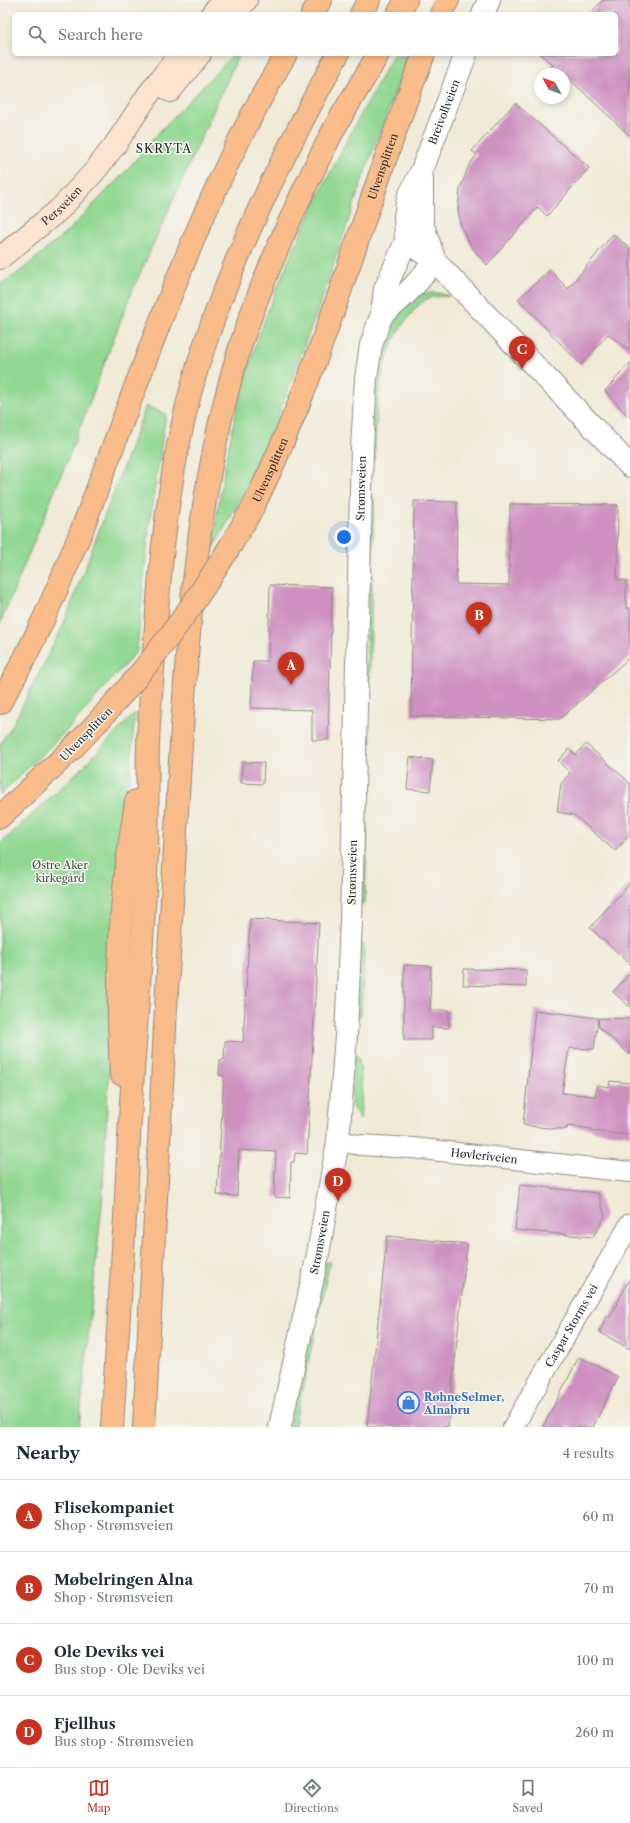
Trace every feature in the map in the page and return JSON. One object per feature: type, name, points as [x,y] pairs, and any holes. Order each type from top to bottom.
[{"type":"highway","points":[[313,12],[321,0]]},
{"type":"highway","points":[[362,12],[369,0]]},
{"type":"highway","points":[[399,12],[406,0]]},
{"type":"highway","points":[[442,12],[448,0]]},
{"type":"highway","points":[[0,703],[37,633],[60,585],[170,296],[195,235],[241,136],[285,56]]},
{"type":"highway","points":[[112,1427],[126,1201],[129,1124],[140,988],[147,856],[148,743],[156,620],[165,530],[183,427],[199,364],[232,271],[273,178],[337,56]]},
{"type":"highway","points":[[144,1427],[184,696],[200,521],[224,404],[242,343],[263,283],[303,193],[334,129],[377,56]]},
{"type":"highway","name":"Ulvensplitten","points":[[0,817],[73,748],[127,691],[165,644],[219,566],[252,509],[280,452],[315,364],[423,56]]},
{"type":"main road","points":[[214,12],[223,0]]},
{"type":"main road","points":[[237,12],[246,0]]},
{"type":"main road","name":"Persveien","points":[[0,258],[60,209],[94,172],[115,145],[148,95],[178,56]]},
{"type":"main road","name":"Persveien","points":[[115,145],[163,99],[198,56]]},
{"type":"street","points":[[484,12],[489,0]]},
{"type":"street","name":"Breivollveien","points":[[406,241],[405,216],[407,203],[422,170],[465,56]]},
{"type":"street","name":"Breivollveien","points":[[422,170],[422,223],[435,260]]},
{"type":"street","points":[[406,241],[435,260],[630,466]]},
{"type":"street","name":"Strømsveien","points":[[280,1427],[317,1259],[338,1141],[346,1036],[351,922],[364,406],[371,345],[382,314],[385,289],[406,241]]},
{"type":"street","points":[[382,314],[415,286],[435,260]]},
{"type":"street","name":"Høvleriveien","points":[[338,1141],[630,1172]]},
{"type":"street","name":"Caspar Storms vei","points":[[513,1427],[630,1224]]},
{"type":"green space","points":[[232,56],[238,56],[132,291],[67,461],[0,624],[0,284],[17,274],[69,230],[127,170],[160,131]]},
{"type":"green space","points":[[393,56],[408,57],[365,172],[325,290],[275,425],[248,486],[212,550],[222,481],[236,414],[248,369],[277,287],[294,247],[352,130]]},
{"type":"green space","points":[[439,293],[449,296],[432,297],[421,303],[410,315],[390,348],[380,383],[376,421],[375,459],[370,461],[371,423],[380,348],[391,321],[419,294]]},
{"type":"green space","points":[[146,406],[166,414],[149,526],[137,651],[67,730],[0,795],[0,744],[12,726],[63,626]]},
{"type":"green space","points":[[371,496],[374,499],[369,708],[365,710]]},
{"type":"green space","name":"Østre Aker kirkegård","points":[[135,713],[115,956],[102,1203],[79,1427],[0,1427],[0,844],[81,769]]},
{"type":"green space","points":[[362,820],[367,822],[365,903],[360,905]]},
{"type":"green space","points":[[359,943],[364,945],[361,1016],[356,1018]]},
{"type":"green space","points":[[354,1055],[359,1057],[362,1095],[360,1120],[351,1104]]},
{"type":"green space","points":[[325,1262],[330,1262],[294,1427],[289,1427]]},
{"type":"building","points":[[603,0],[630,0],[630,136],[570,80],[570,68],[550,68],[553,65],[542,56],[618,56],[618,12],[592,12]]},
{"type":"building","points":[[515,103],[589,168],[547,216],[538,207],[487,265],[471,246],[461,227],[458,210],[460,189],[469,165],[477,155],[472,151]]},
{"type":"building","points":[[613,234],[630,248],[630,351],[608,334],[581,365],[518,299],[550,270],[568,289]]},
{"type":"building","points":[[630,363],[630,418],[605,391]]},
{"type":"building","points":[[414,501],[457,502],[456,584],[509,585],[510,504],[618,505],[617,580],[626,580],[626,608],[630,608],[630,657],[560,719],[411,716]]},
{"type":"building","points":[[270,585],[332,587],[328,740],[312,740],[312,710],[251,708],[253,661],[268,661]]},
{"type":"building","points":[[586,744],[630,783],[630,835],[615,851],[574,815],[557,812],[561,784],[570,773],[558,761],[569,749],[576,755]]},
{"type":"building","points":[[410,757],[433,760],[430,791],[407,789]]},
{"type":"building","points":[[242,762],[264,763],[263,784],[241,783]]},
{"type":"building","points":[[630,883],[630,964],[590,928]]},
{"type":"building","points":[[250,919],[319,923],[307,1154],[295,1153],[294,1162],[291,1162],[290,1198],[274,1197],[276,1152],[239,1150],[237,1196],[217,1195],[224,1076],[219,1075],[220,1060],[224,1060],[225,1041],[243,1042]]},
{"type":"building","points":[[404,965],[431,966],[430,1010],[449,1010],[449,1028],[432,1027],[432,1040],[404,1040]]},
{"type":"building","points":[[464,969],[526,970],[526,987],[463,985]]},
{"type":"building","points":[[630,973],[630,1007],[613,992]]},
{"type":"building","points":[[535,1010],[597,1018],[630,1019],[630,1055],[599,1027],[598,1019],[594,1049],[569,1048],[562,1093],[595,1096],[597,1085],[609,1087],[610,1081],[630,1083],[630,1135],[592,1131],[592,1129],[567,1126],[567,1129],[556,1129],[523,1125]]},
{"type":"building","points":[[520,1185],[598,1193],[605,1216],[593,1237],[515,1230]]},
{"type":"building","points":[[387,1236],[467,1244],[448,1427],[367,1427]]},
{"type":"building","points":[[630,1278],[630,1349],[599,1332],[608,1315],[610,1317]]},
{"type":"building","points":[[579,1357],[618,1377],[593,1427],[543,1427]]},
{"type":"place","name":"Ole Deviks vei","points":[[522,369]]},
{"type":"place","name":"Møbelringen Alna","points":[[479,635]]},
{"type":"place","name":"Flisekompaniet","points":[[291,685]]},
{"type":"place","name":"Fjellhus","points":[[338,1201]]},
{"type":"place","name":"RøhneSelmer, Alnabru","points":[[408,1403]]},
{"type":"district","name":"SKRYTA","points":[[164,148]]}]
